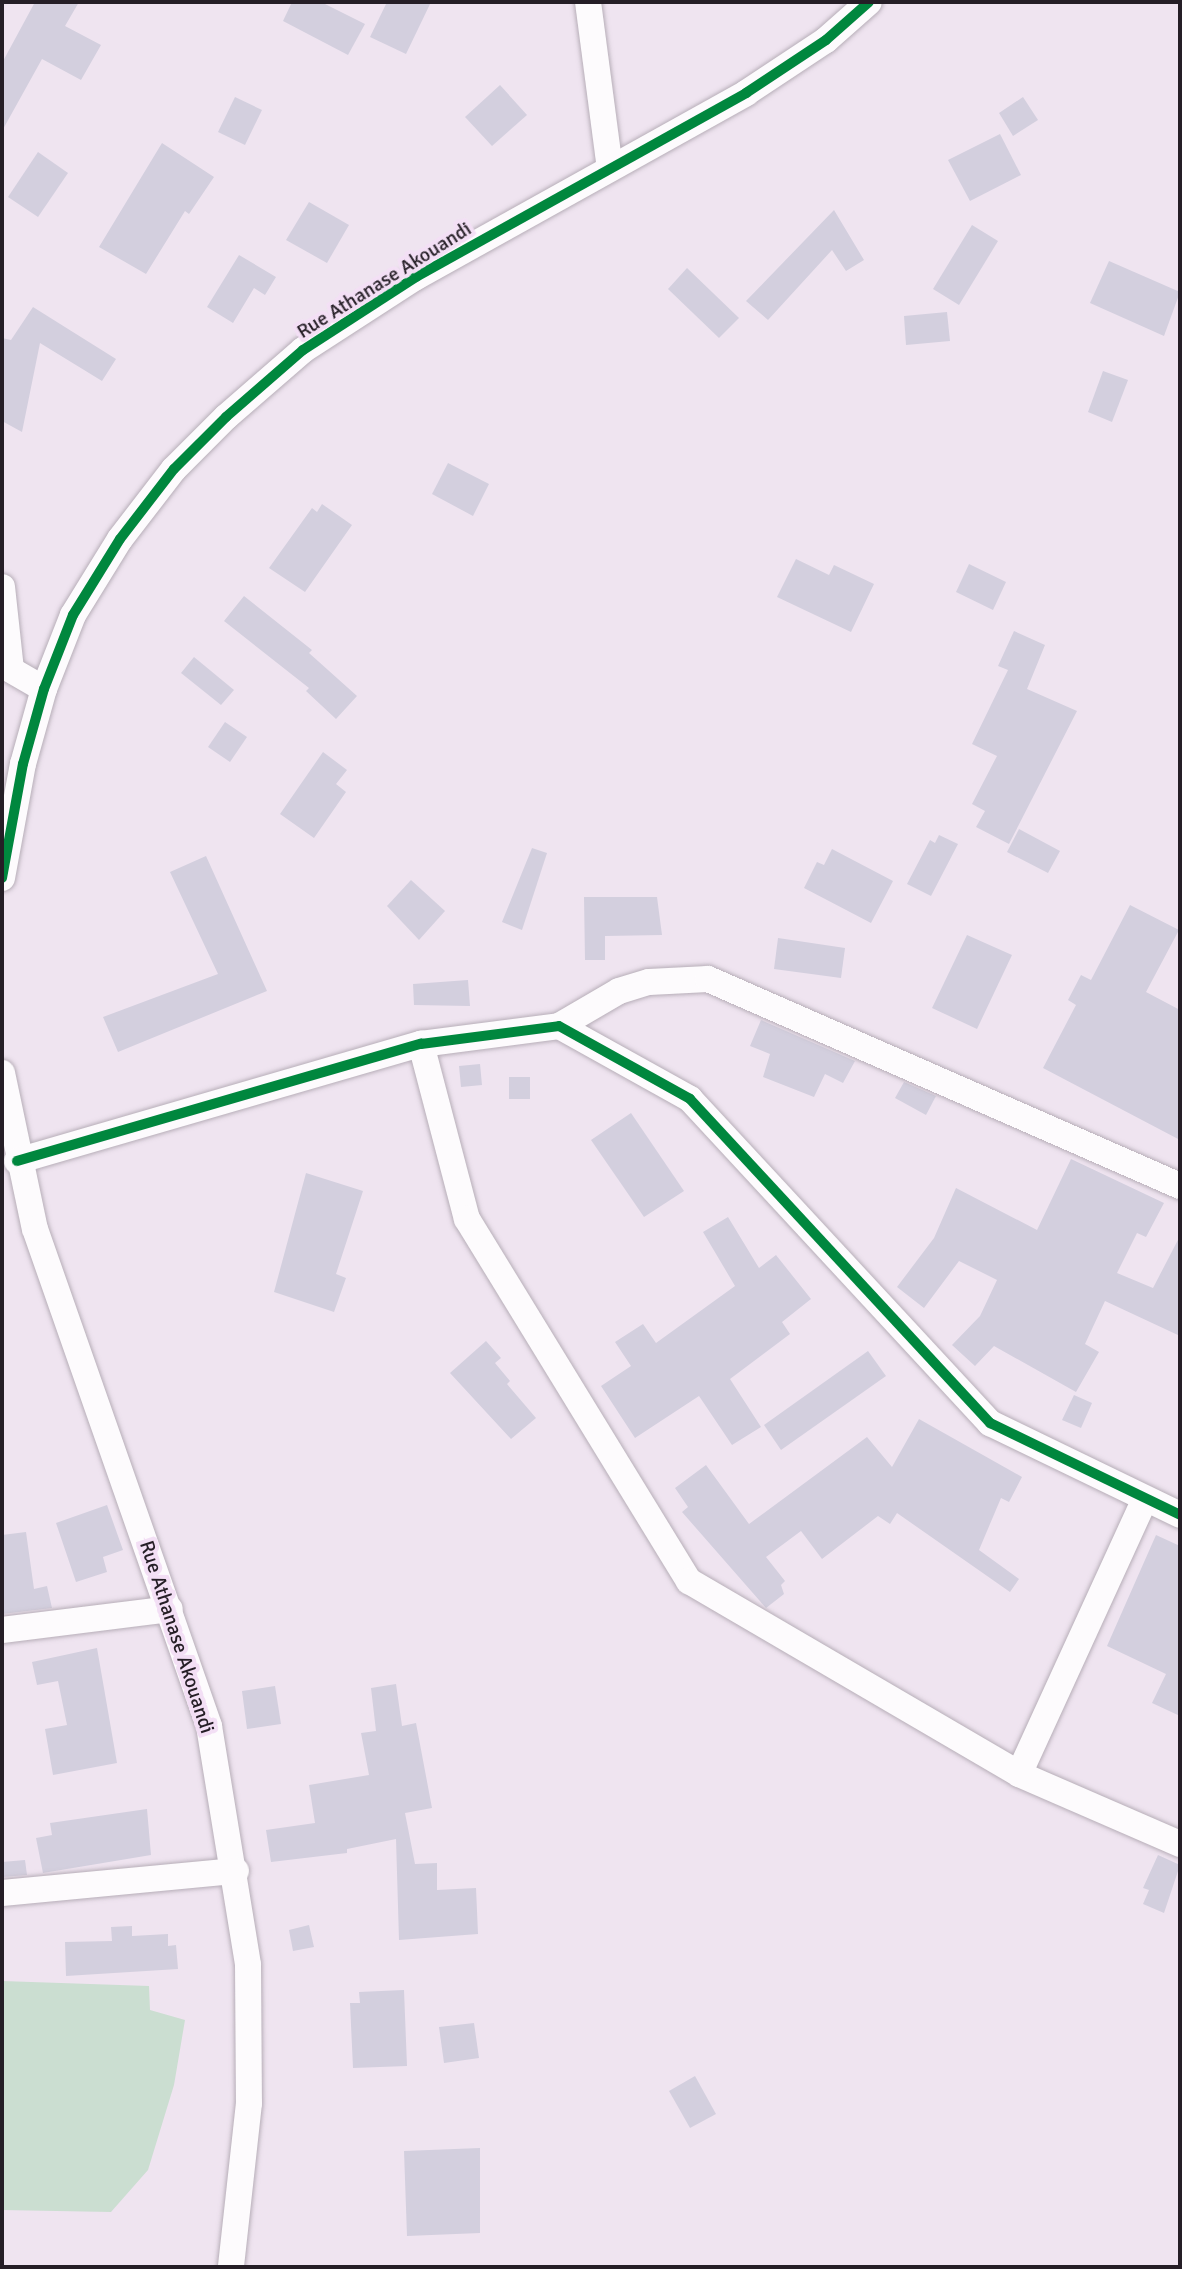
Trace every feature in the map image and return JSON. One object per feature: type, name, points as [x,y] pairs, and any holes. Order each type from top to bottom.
[{"type":"street","points":[[588,2],[610,168]]},
{"type":"street","name":"Rue Athanase Akouandi","points":[[2,878],[23,764],[44,689],[73,615],[120,539],[174,469],[226,417],[303,350],[416,277],[746,93],[826,40],[869,2]]},
{"type":"street","points":[[2,587],[11,670],[44,689]]},
{"type":"street","points":[[17,1161],[421,1044],[559,1026],[634,987],[708,979],[1180,1186]]},
{"type":"street","points":[[559,1026],[690,1099],[990,1423],[1180,1515]]},
{"type":"street","points":[[421,1044],[467,1219],[689,1581],[1019,1774],[1180,1844]]},
{"type":"street","name":"Rue Athanase Akouandi","points":[[2,1073],[17,1161],[35,1229],[209,1726],[236,1871],[248,1965],[249,2103],[231,2267]]},
{"type":"street","points":[[1019,1774],[1145,1499]]},
{"type":"street","points":[[2,1630],[170,1609]]},
{"type":"street","points":[[2,1893],[236,1871]]},
{"type":"green space","points":[[2,1981],[149,1986],[150,2010],[185,2020],[174,2085],[148,2170],[111,2212],[2,2210]]},
{"type":"building","points":[[35,2],[79,2],[65,26],[101,45],[81,80],[42,59],[2,131],[2,63]]},
{"type":"building","points":[[292,2],[321,2],[365,24],[348,55],[283,21]]},
{"type":"building","points":[[387,2],[431,2],[406,54],[370,37]]},
{"type":"building","points":[[500,85],[527,115],[492,146],[465,117]]},
{"type":"building","points":[[235,97],[262,110],[245,145],[218,132]]},
{"type":"building","points":[[1023,97],[1038,120],[1013,136],[999,113]]},
{"type":"building","points":[[1000,134],[1021,175],[970,201],[948,160]]},
{"type":"building","points":[[162,143],[214,177],[189,214],[185,211],[146,274],[99,247]]},
{"type":"building","points":[[38,152],[68,173],[38,217],[8,197]]},
{"type":"building","points":[[309,202],[349,225],[327,263],[286,240]]},
{"type":"building","points":[[834,210],[864,260],[846,271],[832,250],[768,320],[746,301]]},
{"type":"building","points":[[972,225],[998,241],[959,305],[933,289]]},
{"type":"building","points":[[239,255],[276,277],[265,295],[254,288],[233,323],[207,307]]},
{"type":"building","points":[[1109,261],[1180,292],[1164,336],[1090,303]]},
{"type":"building","points":[[687,268],[739,318],[719,338],[668,289]]},
{"type":"building","points":[[33,307],[116,359],[102,381],[40,343],[22,432],[2,421],[2,338],[11,340]]},
{"type":"building","points":[[947,312],[950,341],[906,345],[904,316]]},
{"type":"building","points":[[1103,371],[1128,380],[1112,422],[1088,412]]},
{"type":"building","points":[[448,463],[489,484],[473,516],[432,494]]},
{"type":"building","points":[[322,504],[352,525],[305,592],[269,568],[312,508],[317,512]]},
{"type":"building","points":[[796,559],[829,575],[834,565],[874,584],[851,632],[777,597]]},
{"type":"building","points":[[969,564],[1006,582],[993,610],[956,592]]},
{"type":"building","points":[[244,596],[312,650],[309,653],[357,696],[336,719],[306,691],[309,688],[224,621]]},
{"type":"building","points":[[1014,631],[1045,645],[1027,689],[1077,711],[1009,844],[976,827],[985,811],[972,804],[997,756],[972,744],[1008,670],[998,666]]},
{"type":"building","points":[[194,657],[234,690],[221,705],[181,673]]},
{"type":"building","points":[[225,722],[247,737],[230,762],[208,747]]},
{"type":"building","points":[[323,752],[347,770],[336,784],[346,792],[314,838],[280,814]]},
{"type":"building","points":[[1019,829],[1060,851],[1048,873],[1007,852]]},
{"type":"building","points":[[939,835],[958,844],[931,896],[907,884],[930,840],[935,843]]},
{"type":"building","points":[[532,848],[547,853],[522,930],[502,922]]},
{"type":"building","points":[[832,849],[893,881],[871,923],[804,888],[817,862],[824,865]]},
{"type":"building","points":[[206,856],[267,991],[118,1052],[103,1017],[218,974],[170,872]]},
{"type":"building","points":[[411,880],[445,911],[419,940],[387,906]]},
{"type":"building","points":[[584,897],[657,897],[662,935],[605,936],[605,960],[585,960]]},
{"type":"building","points":[[1130,905],[1179,930],[1146,992],[1180,1010],[1180,1140],[1043,1068],[1076,1005],[1068,1000],[1081,975],[1091,980]]},
{"type":"building","points":[[967,935],[1012,955],[977,1029],[932,1008]]},
{"type":"building","points":[[778,938],[845,948],[841,978],[774,969]]},
{"type":"building","points":[[468,980],[470,1006],[414,1005],[413,984]]},
{"type":"building","points":[[761,1020],[855,1061],[843,1083],[825,1074],[814,1097],[763,1077],[770,1054],[750,1046]]},
{"type":"building","points":[[480,1064],[482,1085],[461,1087],[459,1066]]},
{"type":"building","points":[[509,1077],[530,1077],[530,1099],[509,1099]]},
{"type":"building","points":[[904,1082],[936,1096],[926,1115],[895,1098]]},
{"type":"building","points":[[631,1113],[684,1191],[644,1217],[591,1140]]},
{"type":"building","points":[[1071,1159],[1164,1203],[1146,1237],[1137,1233],[1117,1273],[1153,1288],[1180,1236],[1180,1336],[1105,1301],[1085,1344],[1099,1352],[1076,1392],[994,1346],[975,1366],[952,1345],[980,1316],[997,1280],[959,1261],[924,1308],[897,1287],[934,1238],[956,1188],[1037,1230]]},
{"type":"building","points":[[306,1173],[363,1191],[336,1274],[346,1278],[334,1312],[274,1292]]},
{"type":"building","points":[[728,1217],[759,1268],[776,1255],[811,1299],[782,1322],[790,1334],[730,1379],[761,1427],[732,1445],[699,1396],[635,1438],[601,1386],[631,1366],[615,1342],[643,1324],[656,1343],[735,1286],[703,1232]]},
{"type":"building","points":[[486,1341],[501,1358],[495,1363],[510,1381],[507,1384],[536,1418],[511,1439],[450,1373]]},
{"type":"building","points":[[868,1351],[886,1376],[781,1450],[764,1425]]},
{"type":"building","points":[[1074,1395],[1092,1403],[1081,1428],[1062,1420]]},
{"type":"building","points":[[919,1419],[1022,1477],[1009,1502],[1001,1498],[979,1550],[1019,1579],[1010,1592],[897,1513],[890,1524],[878,1516],[822,1559],[801,1531],[766,1557],[785,1581],[781,1585],[784,1594],[766,1608],[682,1512],[688,1507],[675,1488],[706,1465],[749,1524],[867,1437],[892,1467]]},
{"type":"building","points":[[107,1505],[123,1550],[103,1557],[107,1572],[76,1582],[56,1523]]},
{"type":"building","points":[[26,1532],[34,1589],[47,1586],[52,1608],[2,1614],[2,1535]]},
{"type":"building","points":[[1156,1535],[1180,1546],[1180,1716],[1152,1703],[1166,1674],[1107,1646]]},
{"type":"building","points":[[97,1648],[117,1763],[53,1775],[45,1729],[67,1725],[58,1681],[37,1685],[32,1662]]},
{"type":"building","points":[[396,1684],[402,1726],[416,1723],[432,1808],[405,1813],[415,1864],[437,1863],[437,1890],[476,1888],[478,1934],[399,1940],[396,1839],[347,1849],[347,1853],[271,1862],[266,1830],[315,1823],[309,1785],[369,1775],[361,1733],[376,1731],[371,1688]]},
{"type":"building","points":[[275,1686],[281,1724],[247,1729],[242,1691]]},
{"type":"building","points":[[147,1809],[151,1855],[43,1873],[36,1838],[52,1835],[50,1823]]},
{"type":"building","points":[[1158,1855],[1180,1865],[1164,1913],[1143,1904],[1149,1890],[1143,1888]]},
{"type":"building","points":[[25,1860],[27,1875],[2,1877],[2,1862]]},
{"type":"building","points":[[309,1925],[314,1947],[293,1951],[289,1930]]},
{"type":"building","points":[[132,1926],[132,1936],[168,1934],[168,1946],[176,1945],[178,1969],[66,1976],[65,1942],[112,1941],[111,1927]]},
{"type":"building","points":[[404,1990],[407,2066],[353,2068],[350,2003],[360,2003],[359,1992]]},
{"type":"building","points":[[474,2023],[479,2058],[444,2063],[439,2027]]},
{"type":"building","points":[[695,2076],[716,2114],[690,2128],[669,2091]]},
{"type":"building","points":[[480,2148],[480,2233],[407,2236],[404,2151]]},
{"type":"cycle path","points":[[2,878],[23,764],[44,689],[73,615],[120,539],[174,469],[226,417],[303,350],[416,277],[746,93],[826,40],[869,2]]},
{"type":"cycle path","points":[[17,1161],[421,1044],[559,1026],[690,1099],[990,1423],[1180,1515]]}]
